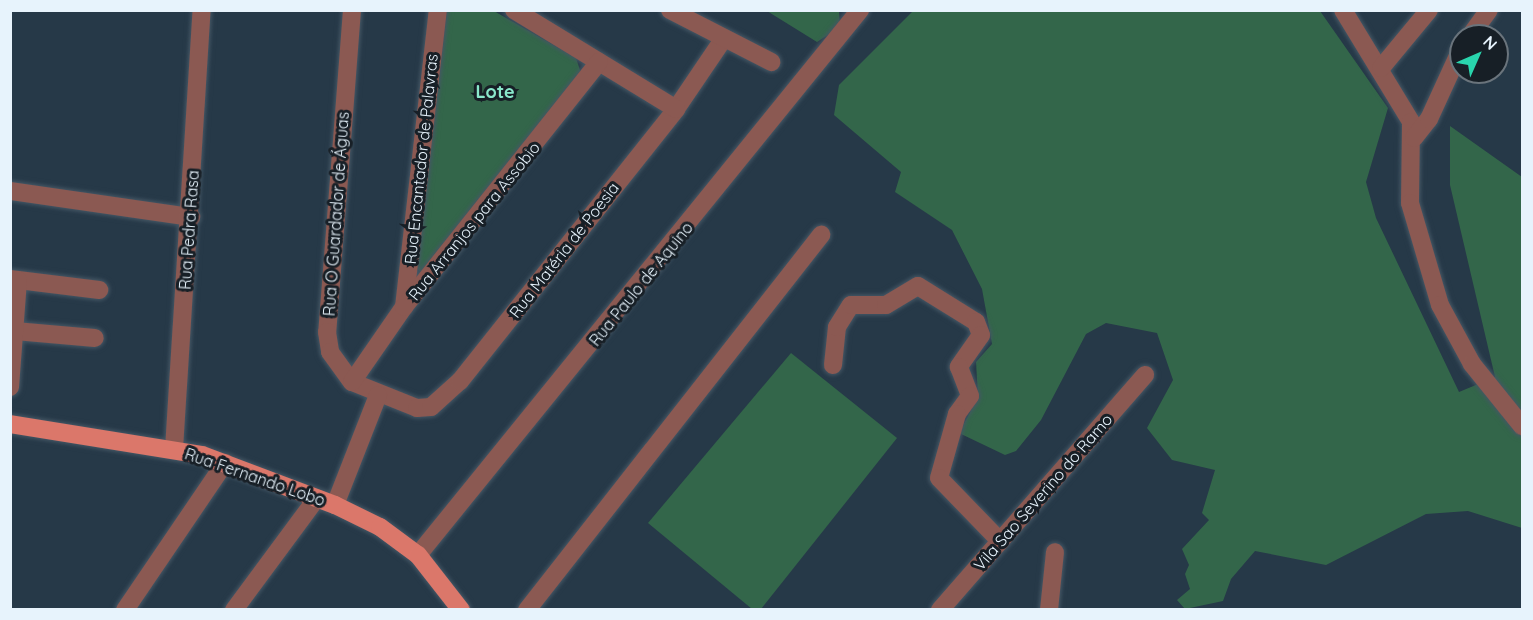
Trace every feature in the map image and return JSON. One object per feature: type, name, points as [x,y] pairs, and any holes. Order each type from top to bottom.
[{"type":"main road","name":"Rua Fernando Lobo","points":[[10,424],[174,449],[225,463],[335,505],[380,527],[418,555],[453,606]]},
{"type":"street","name":"Rua Pedra Rasa","points":[[174,449],[191,217],[202,10]]},
{"type":"street","name":"Rua O Guardador de Águas","points":[[352,10],[327,332],[330,352],[352,382],[378,395]]},
{"type":"street","name":"Rua Encantador de Palavras","points":[[404,307],[438,10]]},
{"type":"street","points":[[514,10],[676,109]]},
{"type":"street","points":[[670,10],[722,41],[771,62]]},
{"type":"street","points":[[1381,68],[1429,10]]},
{"type":"street","name":"Rua Paulo de Aquino","points":[[418,555],[856,12]]},
{"type":"street","points":[[1482,24],[1494,12]]},
{"type":"street","points":[[1351,14],[1406,111],[1414,138],[1410,203],[1440,305],[1472,364],[1522,426]]},
{"type":"street","name":"Rua Matéria de Poesia","points":[[378,395],[417,408],[431,407],[445,396],[585,235],[722,41]]},
{"type":"street","name":"Rua Arranjos para Assobio","points":[[352,382],[404,307],[599,62]]},
{"type":"street","points":[[1414,138],[1429,119],[1449,75]]},
{"type":"street","points":[[10,191],[191,217]]},
{"type":"street","points":[[527,609],[821,235]]},
{"type":"street","points":[[10,387],[15,331],[14,280],[99,290]]},
{"type":"street","points":[[833,365],[837,327],[851,305],[886,305],[918,286],[976,322],[981,335],[959,367],[970,396],[957,414],[939,478],[1000,541]]},
{"type":"street","points":[[15,331],[95,338]]},
{"type":"street","name":"Vila Sao Severino do Ramo","points":[[940,609],[1145,375]]},
{"type":"street","points":[[335,505],[378,395]]},
{"type":"street","points":[[125,609],[225,463]]},
{"type":"street","points":[[234,609],[317,498]]},
{"type":"street","points":[[1049,609],[1055,552]]},
{"type":"green space","points":[[447,11],[494,11],[576,58],[581,73],[424,274],[417,269]]},
{"type":"green space","points":[[767,11],[839,11],[840,27],[817,42]]},
{"type":"green space","points":[[913,11],[1320,11],[1388,108],[1366,182],[1376,218],[1459,392],[1495,377],[1450,185],[1450,126],[1522,177],[1522,528],[1468,511],[1426,514],[1326,565],[1255,551],[1231,579],[1223,601],[1185,609],[1177,600],[1190,589],[1185,574],[1189,565],[1182,549],[1209,520],[1202,513],[1215,470],[1172,460],[1147,428],[1173,380],[1157,333],[1106,323],[1086,334],[1041,420],[1016,451],[1005,455],[959,433],[978,397],[976,362],[992,344],[982,289],[952,230],[895,192],[901,172],[834,115],[839,85]]},
{"type":"green space","points":[[791,353],[897,438],[761,609],[752,609],[648,523]]},
{"type":"district","name":"Lote","points":[[495,92]]}]
